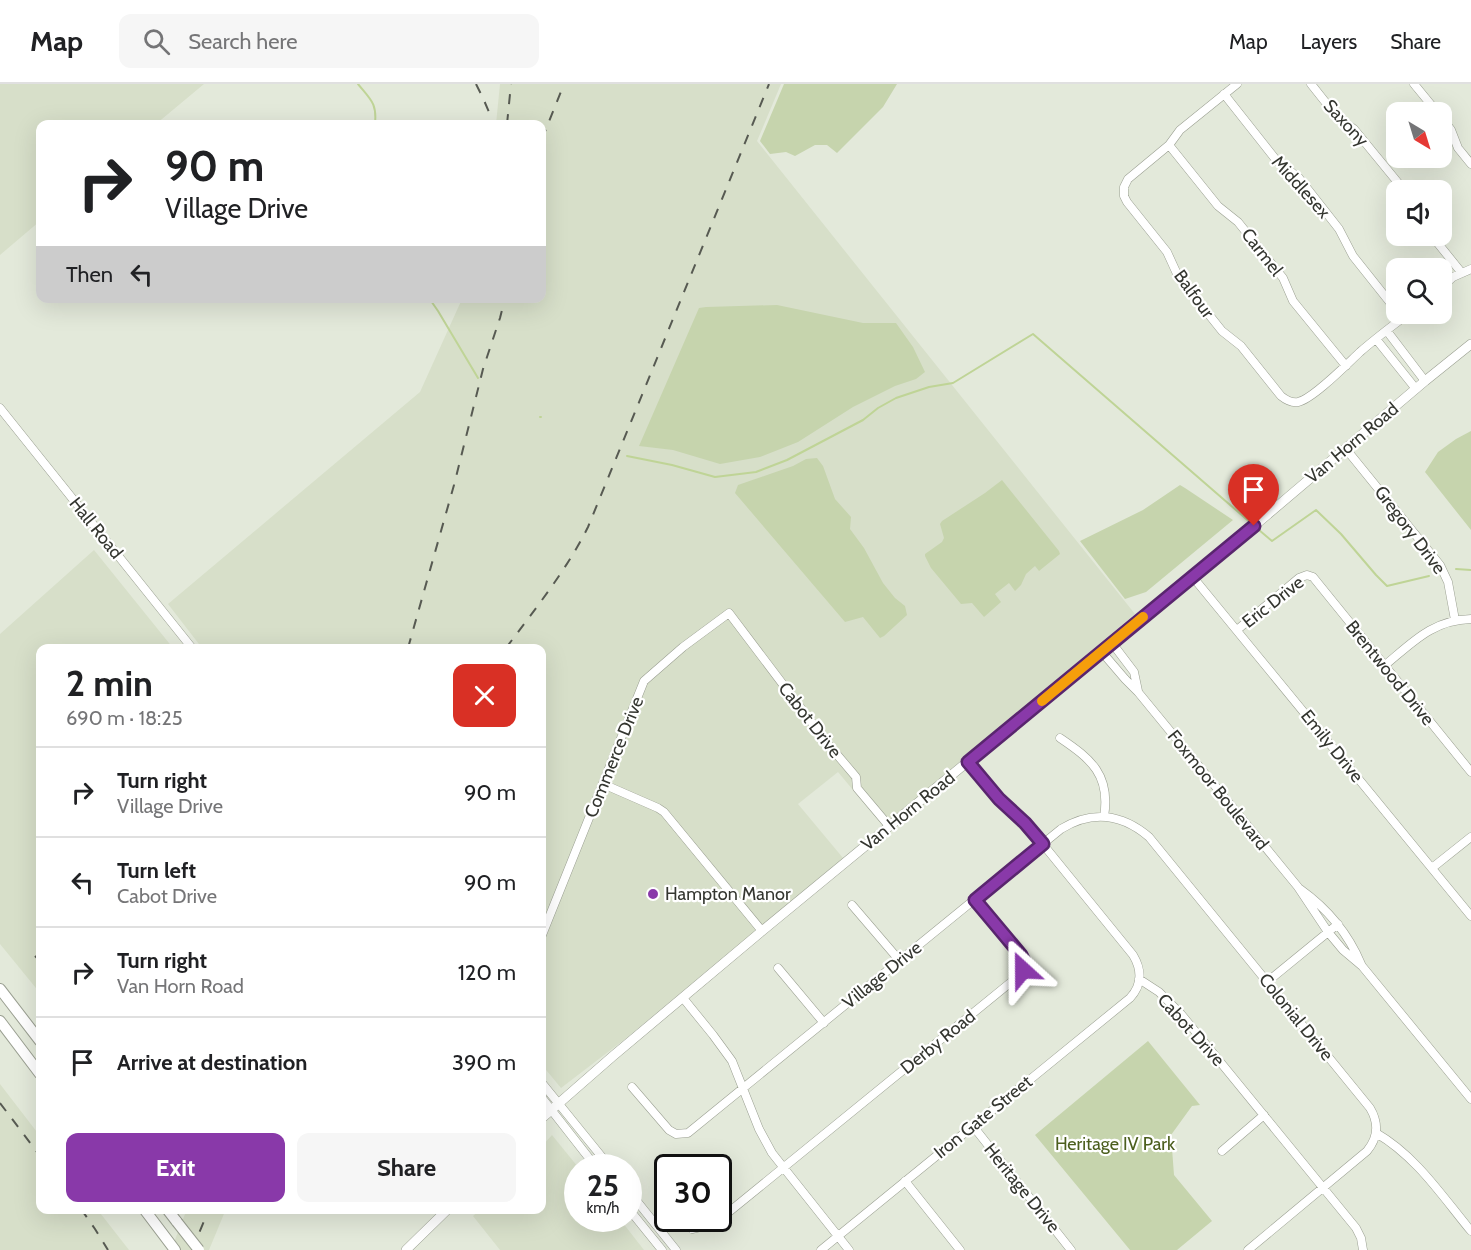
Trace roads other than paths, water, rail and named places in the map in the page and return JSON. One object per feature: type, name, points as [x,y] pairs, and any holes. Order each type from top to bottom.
[{"type":"highway","points":[[0,990],[36,1036]]},
{"type":"highway","points":[[0,1022],[36,1069]]},
{"type":"highway","points":[[148,1214],[172,1246]]},
{"type":"highway","points":[[171,1214],[198,1250]]},
{"type":"main road","name":"Van Horn Road","points":[[546,1114],[762,931],[1471,344]]},
{"type":"main road","points":[[406,1250],[443,1214]]},
{"type":"street","name":"Balfour","points":[[1237,84],[1180,130],[1169,145],[1128,179],[1124,187],[1127,202],[1167,252],[1178,276],[1214,322],[1227,336],[1241,345],[1281,396],[1290,401],[1299,402],[1305,399],[1393,324]]},
{"type":"street","name":"Saxony","points":[[1311,84],[1338,118],[1354,129],[1396,180]]},
{"type":"street","points":[[1414,84],[1429,102]]},
{"type":"street","name":"Middlesex","points":[[1224,94],[1277,161],[1294,174],[1319,204],[1339,229],[1353,256],[1386,295]]},
{"type":"street","points":[[1452,132],[1458,148],[1471,165]]},
{"type":"street","name":"Carmel","points":[[1169,145],[1218,206],[1238,222],[1283,278],[1293,301],[1346,366]]},
{"type":"street","points":[[1440,246],[1461,272]]},
{"type":"street","points":[[1452,278],[1471,268]]},
{"type":"street","points":[[1387,331],[1425,381]]},
{"type":"street","points":[[1376,339],[1416,389]]},
{"type":"street","name":"Hall Road","points":[[0,408],[189,644]]},
{"type":"street","name":"Gregory Drive","points":[[1347,448],[1440,565],[1448,582],[1455,620]]},
{"type":"street","name":"Eric Drive","points":[[1237,630],[1299,578],[1309,575]]},
{"type":"street","name":"Brentwood Drive","points":[[1309,575],[1316,579],[1471,772]]},
{"type":"street","name":"Emily Drive","points":[[1192,576],[1471,916]]},
{"type":"street","name":"Commerce Drive","points":[[546,925],[644,681],[683,647],[729,613]]},
{"type":"street","name":"Cabot Drive","points":[[729,613],[855,777],[857,788],[889,826]]},
{"type":"street","points":[[1384,666],[1425,632],[1455,620],[1471,619]]},
{"type":"street","name":"Foxmoor Boulevard","points":[[1112,643],[1134,672],[1138,692]]},
{"type":"street","name":"Foxmoor Boulevard","points":[[1101,651],[1138,692],[1298,887],[1328,932],[1343,950],[1362,966],[1471,1099]]},
{"type":"street","points":[[1060,738],[1080,752],[1099,774],[1105,791],[1104,817]]},
{"type":"street","points":[[968,762],[999,799],[1025,823],[1043,844],[1133,955],[1139,967],[1139,979]]},
{"type":"street","points":[[603,784],[664,812],[762,931]]},
{"type":"street","name":"Village Drive","points":[[632,1087],[669,1130],[676,1134],[688,1133],[1061,829],[1073,822],[1104,817]]},
{"type":"street","name":"Colonial Drive","points":[[1104,817],[1128,823],[1149,837],[1370,1108],[1376,1120],[1376,1133]]},
{"type":"street","points":[[1432,868],[1471,837]]},
{"type":"street","name":"Foxmoor Boulevard","points":[[1298,887],[1314,899],[1338,924],[1352,944],[1362,966]]},
{"type":"street","name":"Derby Road","points":[[784,1168],[1021,974],[1024,965],[1021,955],[975,900]]},
{"type":"street","points":[[852,905],[900,960]]},
{"type":"street","points":[[1267,982],[1338,924]]},
{"type":"street","points":[[778,968],[824,1023]]},
{"type":"street","name":"Cabot Drive","points":[[1139,979],[1175,1006],[1356,1228],[1363,1250]]},
{"type":"street","name":"Iron Gate Street","points":[[821,1250],[1130,998],[1136,991],[1139,979]]},
{"type":"street","points":[[683,998],[728,1054],[764,1140],[849,1250]]},
{"type":"street","points":[[546,1088],[600,1154]]},
{"type":"street","points":[[546,1104],[586,1154]]},
{"type":"street","points":[[1222,1151],[1264,1115]]},
{"type":"street","name":"Heritage Drive","points":[[973,1126],[1071,1250]]},
{"type":"street","points":[[1248,1250],[1367,1151],[1376,1133],[1397,1146],[1413,1161],[1471,1231]]},
{"type":"street","points":[[732,1210],[784,1168]]},
{"type":"street","points":[[905,1181],[960,1250]]},
{"type":"street","points":[[642,1208],[676,1250]]},
{"type":"street","points":[[642,1225],[662,1250]]},
{"type":"waterway","points":[[358,84],[374,106],[375,120]]},
{"type":"waterway","points":[[432,303],[478,378]]},
{"type":"waterway","points":[[627,456],[715,477],[756,472],[787,460],[863,420],[896,398],[929,387],[953,383],[1033,334],[1252,524]]},
{"type":"waterway","points":[[1259,530],[1272,541],[1316,510],[1341,534],[1387,586],[1429,576]]},
{"type":"waterway","points":[[1456,569],[1471,570]]},
{"type":"railway","points":[[476,84],[492,120]]},
{"type":"railway","points":[[507,120],[511,84]]},
{"type":"railway","points":[[546,129],[564,84]]},
{"type":"railway","points":[[509,644],[560,574],[588,527],[769,84]]},
{"type":"railway","points":[[409,644],[454,485],[483,369],[504,303]]},
{"type":"railway","points":[[0,1103],[36,1151]]},
{"type":"railway","points":[[84,1214],[108,1250]]},
{"type":"railway","points":[[192,1250],[207,1214]]},
{"type":"place","name":"Hampton Manor","points":[[653,894]]},
{"type":"park label","name":"Heritage IV Park","points":[[1115,1144]]}]
